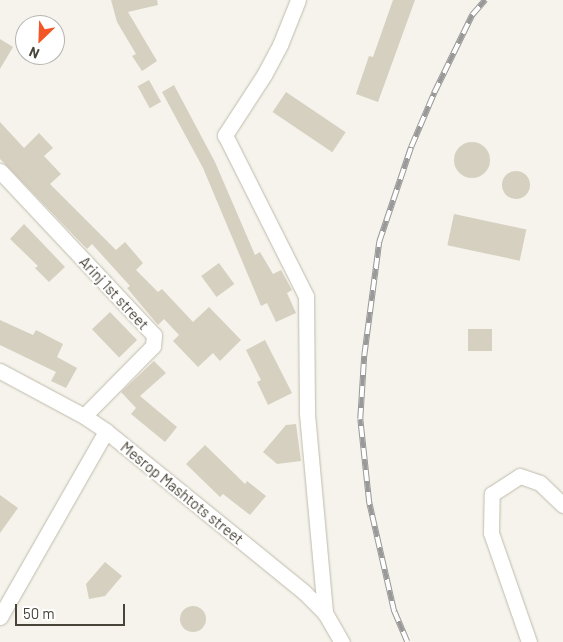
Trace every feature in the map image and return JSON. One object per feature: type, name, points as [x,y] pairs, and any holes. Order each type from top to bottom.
[{"type":"street","points":[[298,0],[280,45],[268,68],[225,135],[306,296],[307,414],[325,613]]},
{"type":"street","name":"Arinj 1st street","points":[[0,171],[154,335],[153,346],[84,416]]},
{"type":"street","name":"Mesrop Mashtots street","points":[[0,371],[84,416],[106,431],[304,592],[325,613],[342,642]]},
{"type":"street","points":[[0,617],[106,431]]},
{"type":"street","points":[[529,642],[491,534],[492,494],[520,476],[540,484],[563,505]]},
{"type":"building","points":[[111,0],[157,0],[158,5],[128,12],[157,61],[142,71],[132,56],[136,54],[117,22]]},
{"type":"building","points":[[393,0],[415,0],[378,102],[356,94],[369,56],[373,57]]},
{"type":"building","points":[[0,39],[13,47],[0,69]]},
{"type":"building","points":[[149,80],[161,102],[150,108],[138,86]]},
{"type":"building","points":[[174,85],[215,162],[255,255],[260,252],[273,274],[281,270],[292,290],[287,293],[296,313],[276,322],[267,303],[261,306],[203,168],[162,92]]},
{"type":"building","points":[[286,92],[346,132],[332,152],[273,112]]},
{"type":"building","points":[[0,122],[24,148],[39,133],[53,148],[44,156],[61,174],[50,184],[116,250],[125,242],[143,263],[136,270],[158,292],[162,289],[193,322],[209,307],[241,340],[220,361],[213,353],[198,367],[173,341],[179,335],[164,319],[158,325],[127,288],[130,286],[92,244],[87,249],[0,159]]},
{"type":"building","points":[[472,142],[485,147],[490,160],[485,173],[472,178],[459,173],[454,160],[459,147]]},
{"type":"building","points":[[516,171],[526,175],[530,185],[526,195],[516,199],[506,195],[502,185],[506,175]]},
{"type":"building","points":[[454,214],[526,229],[520,261],[447,245]]},
{"type":"building","points":[[24,224],[65,267],[49,282],[35,268],[38,266],[10,239]]},
{"type":"building","points":[[219,263],[234,284],[216,297],[201,276]]},
{"type":"building","points":[[110,312],[137,340],[119,357],[92,329]]},
{"type":"building","points":[[0,320],[33,335],[36,330],[63,344],[57,357],[77,368],[66,388],[51,381],[56,372],[0,345]]},
{"type":"building","points":[[468,329],[492,329],[492,351],[468,351]]},
{"type":"building","points":[[265,340],[292,393],[268,405],[257,382],[261,380],[246,350]]},
{"type":"building","points":[[154,361],[166,373],[140,396],[177,427],[165,442],[131,414],[136,408],[121,392]]},
{"type":"building","points":[[296,424],[301,461],[277,464],[263,452],[286,425]]},
{"type":"building","points":[[205,445],[245,484],[247,481],[266,496],[250,515],[223,494],[220,497],[186,464]]},
{"type":"building","points":[[0,495],[18,508],[0,533]]},
{"type":"building","points":[[105,562],[122,576],[105,596],[89,599],[86,584]]},
{"type":"building","points":[[193,606],[202,610],[206,619],[202,628],[193,632],[184,628],[180,619],[184,610]]},
{"type":"railway","points":[[407,642],[394,612],[369,503],[360,419],[364,356],[379,242],[411,147],[434,93],[472,15],[485,0]]}]
